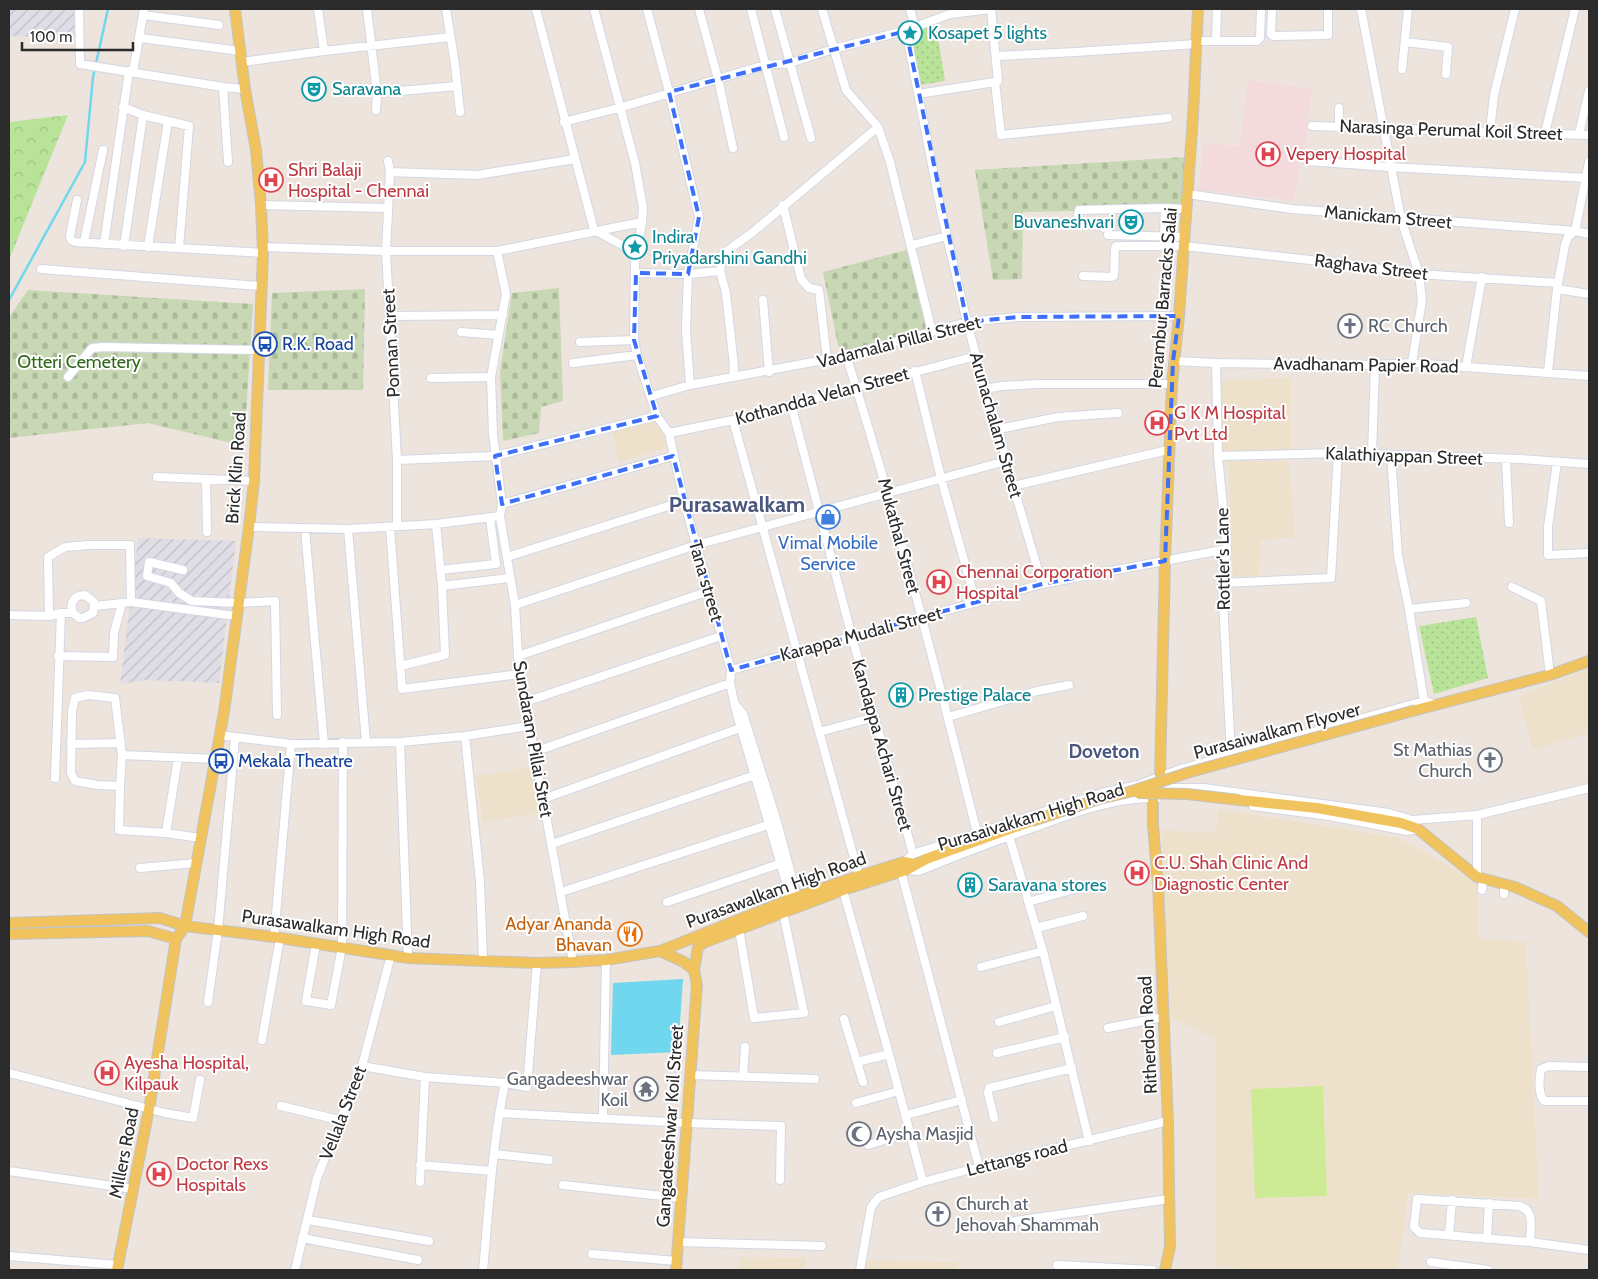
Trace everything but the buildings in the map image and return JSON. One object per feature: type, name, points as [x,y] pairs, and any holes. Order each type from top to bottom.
[{"type":"main road","name":"Brick Klin Road","points":[[185,926],[224,712],[254,481],[260,286],[263,250],[256,150],[245,89],[236,9]]},
{"type":"main road","name":"Perambur Barracks Salai","points":[[1157,787],[1168,450],[1173,361],[1179,316],[1198,9]]},
{"type":"main road","name":"Purasaiwalkam Flyover","points":[[908,864],[926,860],[1032,821],[1099,799],[1435,704],[1550,675],[1589,661]]},
{"type":"main road","name":"Ritherdon Road","points":[[1157,787],[1153,825],[1158,885],[1168,1121],[1170,1248],[1165,1270]]},
{"type":"main road","name":"Purasaiwalkam Flyover","points":[[1129,792],[1187,794],[1317,808],[1415,825],[1480,878]]},
{"type":"main road","name":"Purasawalkam High Road","points":[[9,922],[160,918],[185,926],[277,937],[408,958],[537,963],[606,960],[660,951],[859,876],[908,864]]},
{"type":"main road","name":"Purasawalkam High Road","points":[[697,985],[694,970],[698,947],[704,943],[783,912],[794,901],[843,890],[908,864]]},
{"type":"main road","points":[[1480,878],[1501,888],[1557,906],[1589,932]]},
{"type":"main road","name":"Millers Road","points":[[118,1268],[149,1109],[176,939],[185,926]]},
{"type":"main road","points":[[9,934],[148,931],[176,939]]},
{"type":"main road","points":[[660,951],[684,962],[694,970]]},
{"type":"main road","name":"Gangadeeshwar Koil Street","points":[[676,1266],[697,985]]},
{"type":"street","points":[[79,9],[80,64],[245,89]]},
{"type":"street","points":[[318,9],[324,51]]},
{"type":"street","points":[[367,9],[377,93],[376,110]]},
{"type":"street","points":[[446,9],[460,112]]},
{"type":"street","points":[[536,9],[564,122],[594,230],[637,253]]},
{"type":"street","name":"Tana street","points":[[594,9],[622,107],[643,208],[635,263],[634,340],[636,355],[658,416],[669,432],[684,501],[731,670],[730,683],[740,728],[757,774]]},
{"type":"street","points":[[647,9],[699,217],[688,274],[686,330],[690,385]]},
{"type":"street","points":[[699,9],[718,79],[732,148]]},
{"type":"street","points":[[751,9],[784,137]]},
{"type":"street","points":[[775,9],[811,138]]},
{"type":"street","points":[[822,9],[846,90],[878,128],[890,162],[932,332]]},
{"type":"street","points":[[910,9],[914,27]]},
{"type":"street","points":[[564,122],[765,65],[790,63],[906,31],[950,11],[991,9],[998,81],[918,94]]},
{"type":"street","points":[[1216,41],[1217,9]]},
{"type":"street","points":[[996,56],[1076,52],[1196,42],[1258,40],[1260,38],[1261,9]]},
{"type":"street","points":[[1272,9],[1271,35],[1327,36],[1330,32],[1328,9]]},
{"type":"street","points":[[1361,9],[1390,167],[1401,219],[1418,274],[1422,300],[1412,363]]},
{"type":"street","points":[[1402,70],[1408,9]]},
{"type":"street","points":[[1490,131],[1494,95],[1515,9]]},
{"type":"street","points":[[1546,133],[1575,9]]},
{"type":"street","points":[[104,244],[123,107],[140,38],[144,12],[219,25]]},
{"type":"street","name":"Arunachalam Street","points":[[906,31],[947,236],[967,322],[1042,584]]},
{"type":"street","points":[[242,62],[450,37]]},
{"type":"street","points":[[140,38],[240,51]]},
{"type":"street","points":[[1405,42],[1448,48],[1446,74]]},
{"type":"street","points":[[994,82],[1001,135],[1168,118]]},
{"type":"street","points":[[377,93],[457,86]]},
{"type":"street","points":[[223,87],[228,162]]},
{"type":"street","points":[[1579,134],[1589,91]]},
{"type":"street","points":[[123,107],[143,115],[189,126],[179,248]]},
{"type":"street","points":[[1339,108],[1339,128]]},
{"type":"street","points":[[124,246],[143,115]]},
{"type":"street","points":[[148,247],[168,121]]},
{"type":"street","name":"Narasinga Perumal Koil Street","points":[[1312,126],[1589,135]]},
{"type":"street","points":[[733,377],[734,366],[727,297],[720,271],[723,254],[753,232],[878,128]]},
{"type":"street","points":[[84,242],[103,150]]},
{"type":"street","points":[[390,172],[477,175],[575,159]]},
{"type":"street","points":[[1307,160],[1390,167],[1587,178]]},
{"type":"street","name":"Ponnan Street","points":[[388,161],[390,172],[386,251],[397,460],[393,526],[402,689],[520,674]]},
{"type":"street","points":[[1548,372],[1565,245],[1568,237],[1575,232],[1589,162]]},
{"type":"street","name":"Manickam Street","points":[[1187,194],[1292,210],[1589,234]]},
{"type":"street","points":[[77,200],[70,236],[71,240],[148,247],[263,250],[496,251],[594,230],[642,222]]},
{"type":"street","points":[[261,205],[387,208]]},
{"type":"street","points":[[784,205],[801,278],[809,288],[819,290],[827,360]]},
{"type":"street","points":[[1164,236],[1165,208]]},
{"type":"street","points":[[1184,242],[1164,236],[1108,235],[1108,230],[1103,226],[1081,224],[1078,216],[1080,210],[1186,209]]},
{"type":"street","points":[[912,246],[947,236]]},
{"type":"street","points":[[1082,276],[1114,276],[1114,248],[1116,246],[1184,242]]},
{"type":"street","name":"Raghava Street","points":[[1184,242],[1418,274],[1482,277],[1558,286],[1589,294]]},
{"type":"street","name":"Sundaram Pillai Stret","points":[[496,251],[506,294],[491,377],[495,456],[502,504],[500,516],[515,605],[520,674],[573,962]]},
{"type":"street","points":[[41,269],[260,286]]},
{"type":"street","points":[[636,273],[688,274],[720,271]]},
{"type":"street","points":[[1466,367],[1482,277]]},
{"type":"street","points":[[763,300],[768,372]]},
{"type":"street","points":[[390,316],[503,315]]},
{"type":"street","name":"Vadamalai Pillai Street","points":[[652,396],[690,385],[846,356],[967,322],[1018,317],[1179,316]]},
{"type":"street","points":[[462,332],[498,335]]},
{"type":"street","points":[[580,342],[634,340]]},
{"type":"street","points":[[68,377],[92,348],[259,350]]},
{"type":"street","points":[[573,363],[636,355]]},
{"type":"street","name":"Mukathal Street","points":[[846,356],[888,492],[977,833]]},
{"type":"street","name":"Kothandda Velan Street","points":[[669,432],[733,420],[976,356]]},
{"type":"street","name":"Avadhanam Papier Road","points":[[1173,361],[1375,365],[1412,363],[1589,376]]},
{"type":"street","name":"Rottler's Lane","points":[[1216,363],[1218,456],[1227,549],[1222,583],[1231,754]]},
{"type":"street","points":[[1372,455],[1375,365]]},
{"type":"street","points":[[915,371],[941,478],[976,602]]},
{"type":"street","points":[[431,378],[491,377]]},
{"type":"street","points":[[985,389],[1037,384],[1172,384]]},
{"type":"street","name":"Kandappa Achari Street","points":[[791,404],[875,717],[979,1167]]},
{"type":"street","points":[[999,429],[1058,417],[1118,413]]},
{"type":"street","points":[[397,460],[495,456],[658,416]]},
{"type":"street","points":[[733,420],[859,876]]},
{"type":"street","points":[[1013,486],[1168,450]]},
{"type":"street","points":[[1222,583],[1331,578],[1338,453]]},
{"type":"street","name":"Kalathiyappan Street","points":[[1218,456],[1338,453],[1589,464]]},
{"type":"street","points":[[1391,455],[1398,556],[1409,608],[1424,701]]},
{"type":"street","points":[[502,504],[674,456]]},
{"type":"street","points":[[1506,459],[1509,523]]},
{"type":"street","points":[[515,605],[696,545],[1006,461]]},
{"type":"street","points":[[1557,462],[1548,527],[1548,555],[1588,553]]},
{"type":"street","points":[[157,477],[254,481]]},
{"type":"street","points":[[206,479],[207,532]]},
{"type":"street","points":[[507,557],[684,501]]},
{"type":"street","points":[[249,527],[348,529],[436,524],[500,516]]},
{"type":"street","points":[[441,570],[496,564],[490,518]]},
{"type":"street","points":[[400,666],[445,655],[441,570],[436,524]]},
{"type":"street","points":[[305,529],[324,744]]},
{"type":"street","points":[[348,529],[366,742]]},
{"type":"street","points":[[49,616],[48,556],[65,548],[89,545],[130,545],[126,602],[114,633],[113,658],[58,656]]},
{"type":"street","name":"Karappa Mudali Street","points":[[731,670],[1042,584],[1227,549]]},
{"type":"street","points":[[183,570],[149,562],[147,576],[171,583],[179,593],[192,600],[238,604],[275,601],[277,715]]},
{"type":"street","points":[[442,586],[510,578]]},
{"type":"street","points":[[1512,586],[1541,601],[1550,675]]},
{"type":"street","points":[[518,656],[709,591]]},
{"type":"street","points":[[9,615],[49,616],[60,613],[73,613],[79,618],[87,618],[93,613],[95,606],[89,597],[85,595],[78,596],[72,602],[73,613]]},
{"type":"street","points":[[95,606],[126,602],[236,616]]},
{"type":"street","points":[[1409,608],[1466,603]]},
{"type":"street","points":[[55,778],[60,613]]},
{"type":"street","points":[[525,702],[721,636]]},
{"type":"street","points":[[534,752],[730,683]]},
{"type":"street","points":[[948,716],[1037,691],[1070,685]]},
{"type":"street","points":[[120,786],[97,785],[75,781],[71,773],[72,711],[75,698],[88,695],[115,698],[122,755],[119,830],[166,833],[200,838]]},
{"type":"street","points":[[1157,787],[1181,769],[1231,754],[1424,701],[1435,704]]},
{"type":"street","points":[[735,704],[741,709],[743,714],[757,774],[785,862],[794,901]]},
{"type":"street","points":[[908,864],[918,870],[1094,806],[1120,800],[1157,787],[1180,784],[1426,712],[1435,704]]},
{"type":"street","points":[[819,732],[875,717]]},
{"type":"street","points":[[219,735],[291,744],[400,742],[465,736],[529,726]]},
{"type":"street","points":[[544,799],[740,728]]},
{"type":"street","points":[[465,736],[480,881],[483,960]]},
{"type":"street","points":[[208,1002],[218,930],[235,738]]},
{"type":"street","points":[[316,944],[306,1001],[331,1005],[342,947],[343,742]]},
{"type":"street","points":[[400,742],[408,958]]},
{"type":"street","points":[[72,744],[120,743]]},
{"type":"street","points":[[262,1040],[277,937],[291,744]]},
{"type":"street","points":[[122,755],[216,759]]},
{"type":"street","points":[[166,833],[178,758]]},
{"type":"street","points":[[1180,784],[1181,769]]},
{"type":"street","points":[[552,844],[757,774]]},
{"type":"street","name":"Purasaivakkam High Road","points":[[908,864],[977,833],[1040,812],[1138,784],[1157,787]]},
{"type":"street","points":[[1180,784],[1389,813],[1415,825]]},
{"type":"street","points":[[1157,787],[1202,800],[1330,816],[1407,831],[1415,825],[1477,814],[1589,788]]},
{"type":"street","points":[[1202,800],[1204,788]]},
{"type":"street","points":[[1477,814],[1482,890]]},
{"type":"street","points":[[561,892],[773,824]]},
{"type":"street","points":[[1009,836],[1043,951],[1089,1141]]},
{"type":"street","points":[[667,902],[785,862]]},
{"type":"street","points":[[140,868],[196,863]]},
{"type":"street","points":[[1028,902],[1075,889]]},
{"type":"street","points":[[843,890],[923,1182]]},
{"type":"street","points":[[738,929],[754,1018],[804,1013],[783,912]]},
{"type":"street","points":[[1036,928],[1083,916]]},
{"type":"street","points":[[981,967],[1043,951]]},
{"type":"street","name":"Vellala Street","points":[[295,1270],[317,1178],[362,1066],[391,955]]},
{"type":"street","points":[[603,1119],[606,960]]},
{"type":"street","points":[[362,1066],[425,1076],[505,1083],[527,1087],[537,963]]},
{"type":"street","points":[[999,1022],[1056,1006]]},
{"type":"street","points":[[1108,1028],[1164,1017]]},
{"type":"street","points":[[844,1019],[863,1082]]},
{"type":"street","points":[[997,1053],[1064,1037]]},
{"type":"street","points":[[744,1076],[745,1047]]},
{"type":"street","points":[[857,1062],[889,1054]]},
{"type":"street","points":[[1589,1067],[1548,1066],[1541,1069],[1540,1073],[1541,1096],[1544,1101],[1589,1101]]},
{"type":"street","points":[[994,1118],[988,1093],[989,1088],[1072,1068]]},
{"type":"street","points":[[9,1073],[149,1109],[192,1118],[200,1080]]},
{"type":"street","points":[[690,1075],[815,1079]]},
{"type":"street","points":[[420,1182],[425,1076]]},
{"type":"street","points":[[483,1270],[494,1154],[505,1083]]},
{"type":"street","points":[[856,1103],[899,1091]]},
{"type":"street","points":[[906,1115],[962,1100]]},
{"type":"street","points":[[281,1106],[339,1120]]},
{"type":"street","points":[[499,1113],[781,1126],[780,1180]]},
{"type":"street","name":"Lettangs road","points":[[860,1270],[871,1207],[879,1197],[923,1182],[979,1167],[1168,1121]]},
{"type":"street","points":[[868,1145],[910,1132]]},
{"type":"street","points":[[494,1154],[549,1160]]},
{"type":"street","points":[[420,1165],[492,1171]]},
{"type":"street","points":[[9,1171],[133,1189]]},
{"type":"street","points":[[562,1185],[681,1198]]},
{"type":"street","points":[[1008,1222],[1169,1199]]},
{"type":"street","points":[[1530,1242],[1529,1210],[1520,1206],[1417,1199],[1414,1223],[1415,1229],[1420,1233],[1530,1242],[1589,1250]]},
{"type":"street","points":[[1449,1236],[1452,1200]]},
{"type":"street","points":[[1487,1238],[1489,1203]]},
{"type":"street","points":[[308,1220],[429,1241]]},
{"type":"street","points":[[302,1238],[418,1260]]},
{"type":"street","points":[[678,1242],[822,1246]]},
{"type":"street","points":[[592,1254],[676,1266]]},
{"type":"street","points":[[9,1256],[118,1268]]},
{"type":"street","points":[[1431,1262],[1488,1270]]},
{"type":"street","points":[[1057,1265],[1152,1270]]},
{"type":"highlighted area","points":[[906,31],[967,322],[1018,317],[1179,316],[1173,361],[1165,561],[1042,584],[731,670],[673,456],[502,504],[495,456],[657,416],[634,340],[636,273],[688,274],[699,217],[669,92]]},
{"type":"shaded area","points":[[9,9],[74,9],[76,37],[9,36]]},
{"type":"shaded area","points":[[1248,80],[1312,89],[1306,138],[1293,201],[1199,190],[1203,143],[1240,146]]},
{"type":"shaded area","points":[[1291,377],[1291,451],[1221,454],[1218,381]]},
{"type":"shaded area","points":[[659,418],[667,448],[619,462],[612,430]]},
{"type":"shaded area","points":[[1228,461],[1289,461],[1295,537],[1260,541],[1259,576],[1233,577]]},
{"type":"shaded area","points":[[138,538],[236,541],[219,683],[147,680],[120,684]]},
{"type":"shaded area","points":[[1589,668],[1589,733],[1533,750],[1518,697]]},
{"type":"shaded area","points":[[535,766],[543,813],[483,822],[476,776]]},
{"type":"shaded area","points":[[1218,809],[1399,838],[1478,882],[1479,938],[1526,942],[1539,1199],[1408,1193],[1398,1270],[1249,1270],[1216,1266],[1216,1039],[1170,1017],[1161,830],[1216,833]]},
{"type":"shaded area","points":[[740,1257],[806,1258],[804,1270],[738,1270]]},
{"type":"shaded area","points":[[862,1260],[1013,1264],[959,1263],[958,1270],[861,1270]]},
{"type":"green space","points":[[936,25],[945,81],[913,86],[913,32]]},
{"type":"green space","points":[[68,115],[9,260],[9,122]]},
{"type":"green space","points":[[1186,157],[1182,209],[1023,212],[1022,279],[993,280],[975,170]]},
{"type":"green space","points":[[910,249],[930,332],[840,354],[823,272]]},
{"type":"green space","points":[[559,288],[563,401],[541,407],[539,433],[503,441],[500,371],[512,293]]},
{"type":"green space","points":[[365,289],[363,390],[268,390],[272,293]]},
{"type":"green space","name":"Otteri Cemetery","points":[[28,290],[253,304],[244,446],[148,423],[9,438],[9,317]]},
{"type":"green space","points":[[1476,617],[1488,678],[1434,694],[1419,626]]},
{"type":"green space","points":[[1323,1086],[1327,1196],[1255,1198],[1251,1089]]},
{"type":"water","points":[[683,979],[678,1052],[611,1055],[613,983]]},
{"type":"waterway","points":[[9,300],[85,162],[93,77],[108,9]]},
{"type":"place","name":"Kosapet 5 lights","points":[[910,33]]},
{"type":"place","name":"Saravana","points":[[314,89]]},
{"type":"place","name":"Vepery Hospital","points":[[1268,154]]},
{"type":"place","name":"Shri Balaji Hospital - Chennai","points":[[271,180]]},
{"type":"place","name":"Buvaneshvari","points":[[1131,222]]},
{"type":"place","name":"Indira Priyadarshini Gandhi","points":[[635,247]]},
{"type":"place","name":"RC Church","points":[[1350,326]]},
{"type":"place","name":"R.K. Road","points":[[265,344]]},
{"type":"place","name":"G K M Hospital Pvt Ltd","points":[[1157,423]]},
{"type":"place","name":"Vimal Mobile Service","points":[[828,517]]},
{"type":"place","name":"Chennai Corporation Hospital","points":[[939,582]]},
{"type":"place","name":"Prestige Palace","points":[[901,695]]},
{"type":"place","name":"St Mathias Church","points":[[1490,760]]},
{"type":"place","name":"Mekala Theatre","points":[[221,761]]},
{"type":"place","name":"C.U. Shah Clinic And Diagnostic Center","points":[[1137,873]]},
{"type":"place","name":"Saravana stores","points":[[970,885]]},
{"type":"place","name":"Adyar Ananda Bhavan","points":[[630,934]]},
{"type":"place","name":"Ayesha Hospital, Kilpauk","points":[[107,1073]]},
{"type":"place","name":"Gangadeeshwar Koil","points":[[646,1089]]},
{"type":"place","name":"Aysha Masjid","points":[[859,1134]]},
{"type":"place","name":"Doctor Rexs Hospitals","points":[[159,1174]]},
{"type":"place","name":"Church at Jehovah Shammah","points":[[938,1214]]},
{"type":"district","name":"Purasawalkam","points":[[737,504]]},
{"type":"district","name":"Doveton","points":[[1104,751]]}]
